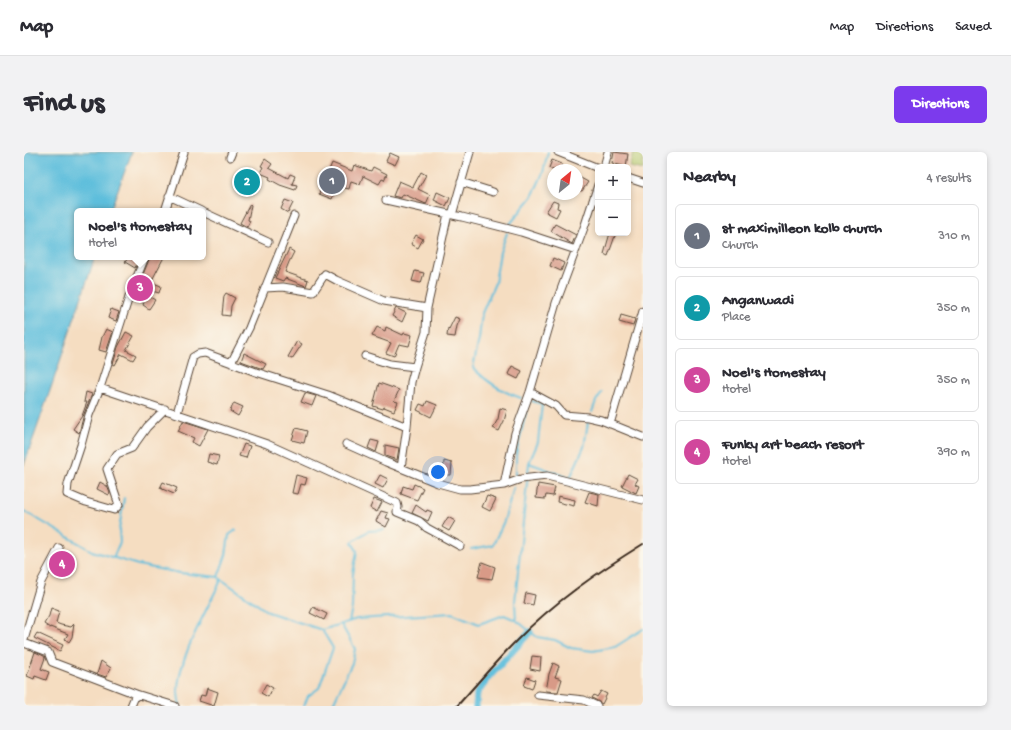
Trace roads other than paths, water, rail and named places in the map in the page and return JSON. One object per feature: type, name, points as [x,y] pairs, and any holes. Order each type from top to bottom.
[{"type":"street","points":[[165,208],[184,152]]},
{"type":"street","points":[[401,468],[407,427],[410,388],[414,367],[426,332],[427,308],[450,215],[470,152]]},
{"type":"street","points":[[558,152],[595,167]]},
{"type":"street","points":[[605,164],[608,152]]},
{"type":"street","points":[[631,179],[643,183]]},
{"type":"street","points":[[461,182],[493,192]]},
{"type":"street","points":[[504,485],[515,433],[530,392],[556,303],[595,194]]},
{"type":"street","points":[[169,196],[194,208]]},
{"type":"street","points":[[386,200],[521,232],[576,250]]},
{"type":"street","points":[[206,214],[268,242]]},
{"type":"street","points":[[231,363],[249,328],[294,216]]},
{"type":"street","points":[[144,260],[130,294],[100,388],[89,415],[68,484],[67,494],[86,502],[114,510],[119,505],[107,469],[117,454],[132,448],[147,427],[165,409]]},
{"type":"street","points":[[265,288],[283,287],[314,292],[325,274],[384,300],[427,308]]},
{"type":"street","points":[[610,424],[643,311]]},
{"type":"street","points":[[177,414],[193,357],[198,354],[205,353],[328,395],[407,427]]},
{"type":"street","points":[[365,356],[390,364],[414,367]]},
{"type":"street","points":[[100,388],[267,444],[397,503],[397,512],[419,521],[427,528],[460,546]]},
{"type":"street","points":[[530,392],[556,406],[564,415],[594,418],[643,438]]},
{"type":"street","points":[[346,444],[438,483],[460,489],[504,485],[521,479],[547,476],[643,500]]},
{"type":"street","points":[[59,548],[41,582],[24,641],[48,652],[52,662],[136,694],[175,706]]},
{"type":"street","points":[[131,706],[136,694]]},
{"type":"street","points":[[538,696],[584,700],[596,706]]},
{"type":"water","points":[[24,152],[132,152],[111,208],[74,208],[74,260],[94,260],[24,465]]},
{"type":"waterway","points":[[510,224],[532,197],[543,173],[548,152]]},
{"type":"waterway","points":[[507,233],[500,252],[495,283],[482,313],[479,339],[473,368],[495,386],[507,393],[521,398]]},
{"type":"waterway","points":[[592,412],[596,401],[602,392]]},
{"type":"waterway","points":[[516,620],[515,602],[529,463],[538,442],[542,404],[532,401]]},
{"type":"waterway","points":[[516,475],[516,454],[526,412]]},
{"type":"waterway","points":[[529,463],[570,478],[584,447],[588,422]]},
{"type":"waterway","points":[[471,549],[493,545],[504,521],[514,487]]},
{"type":"waterway","points":[[113,558],[120,542],[119,530],[124,498]]},
{"type":"waterway","points":[[24,511],[92,551],[138,565],[180,573],[218,577],[268,612],[322,630],[357,619],[452,613],[479,624],[504,615],[516,620],[537,637],[555,640],[571,648],[593,651],[615,647],[643,629]]},
{"type":"waterway","points":[[218,577],[226,555],[229,535],[236,530]]},
{"type":"waterway","points":[[349,622],[352,607],[353,574],[357,551],[352,542],[368,531],[384,530]]},
{"type":"waterway","points":[[180,706],[178,691],[179,678],[183,664],[194,634],[221,580]]},
{"type":"waterway","points":[[332,706],[352,663],[355,649],[341,624]]},
{"type":"waterway","points":[[304,706],[308,696],[319,688],[333,648],[322,630]]},
{"type":"waterway","points":[[476,706],[477,693],[490,676],[530,632]]},
{"type":"railway","points":[[457,706],[494,664],[531,626],[561,600],[610,565],[643,544]]},
{"type":"place","name":"st maximilleon kolb church","points":[[332,181]]},
{"type":"place","name":"Anganwadi","points":[[247,182]]},
{"type":"place","name":"Noel's Homestay","points":[[140,288]]},
{"type":"place","name":"Funky art beach resort","points":[[62,564]]}]
